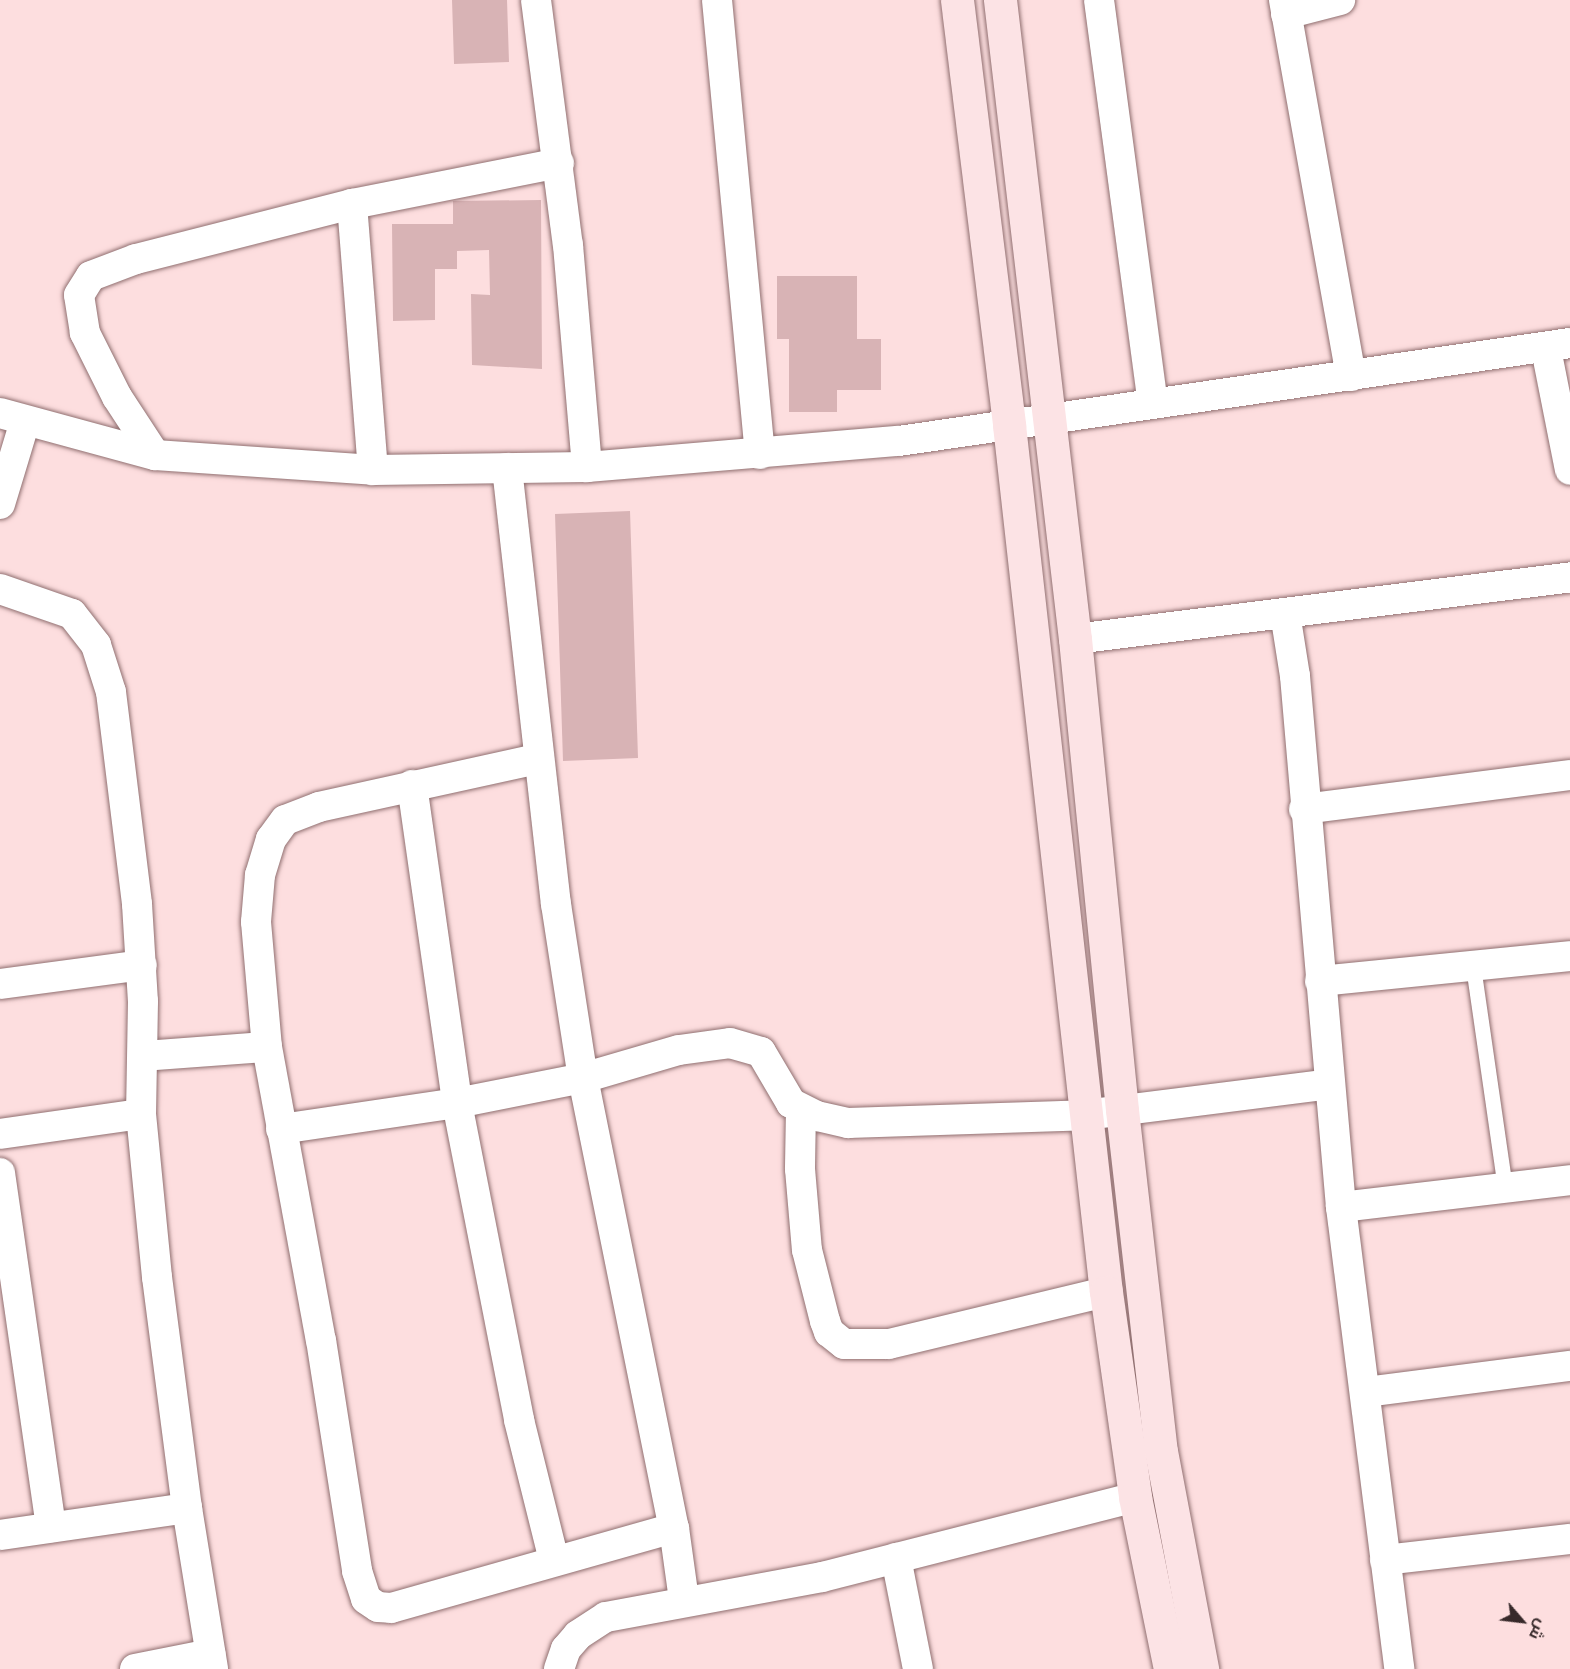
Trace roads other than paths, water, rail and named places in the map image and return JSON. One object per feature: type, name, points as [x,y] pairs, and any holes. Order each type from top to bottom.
[{"type":"main road","points":[[957,0],[1010,425],[1106,1292],[1135,1497],[1170,1669]]},
{"type":"main road","points":[[1000,0],[1075,639],[1122,1110],[1161,1451],[1202,1669]]},
{"type":"street","points":[[536,0],[559,164],[587,467]]},
{"type":"street","points":[[717,0],[760,454]]},
{"type":"street","points":[[1098,0],[1154,403]]},
{"type":"street","points":[[1340,0],[1285,7],[1352,376]]},
{"type":"street","points":[[155,455],[117,397],[85,333],[78,302],[84,283],[105,269],[136,259],[352,204],[559,164]]},
{"type":"street","points":[[352,204],[373,470]]},
{"type":"street","points":[[0,504],[13,417],[155,455],[373,470],[587,467],[899,441],[1558,346],[1570,470]]},
{"type":"street","points":[[507,468],[537,759],[583,1078],[674,1528],[684,1600]]},
{"type":"street","points":[[1075,639],[1570,577]]},
{"type":"street","points":[[0,589],[72,614],[84,627],[103,659],[122,761],[142,965],[141,1114],[186,1508],[212,1661],[135,1669]]},
{"type":"street","points":[[1285,613],[1295,676],[1304,809],[1341,1207],[1399,1669]]},
{"type":"street","points":[[537,759],[412,784],[319,807],[285,820],[271,839],[260,874],[256,922],[267,1047],[321,1340],[357,1571],[366,1599],[378,1607],[399,1607],[554,1560],[674,1528]]},
{"type":"street","points":[[1304,809],[1570,775]]},
{"type":"street","points":[[412,784],[457,1103],[519,1420],[554,1560]]},
{"type":"street","points":[[1320,981],[1570,956]]},
{"type":"street","points":[[0,984],[142,965]]},
{"type":"street","points":[[281,1129],[457,1103],[583,1078],[679,1050],[742,1043],[761,1052],[781,1092],[801,1109],[827,1119],[861,1123],[1085,1115],[1330,1084]]},
{"type":"street","points":[[143,1056],[267,1047]]},
{"type":"street","points":[[801,1109],[807,1250],[829,1332],[844,1344],[889,1344],[1106,1292]]},
{"type":"street","points":[[0,1134],[141,1114]]},
{"type":"street","points":[[0,1173],[51,1527]]},
{"type":"street","points":[[1341,1207],[1570,1180]]},
{"type":"street","points":[[1366,1392],[1570,1366]]},
{"type":"street","points":[[559,1669],[566,1649],[591,1624],[606,1617],[684,1600],[822,1577],[1135,1497]]},
{"type":"street","points":[[0,1535],[186,1508]]},
{"type":"street","points":[[1385,1560],[1570,1539]]},
{"type":"street","points":[[896,1558],[918,1669]]},
{"type":"lane","points":[[1473,966],[1506,1187]]}]
